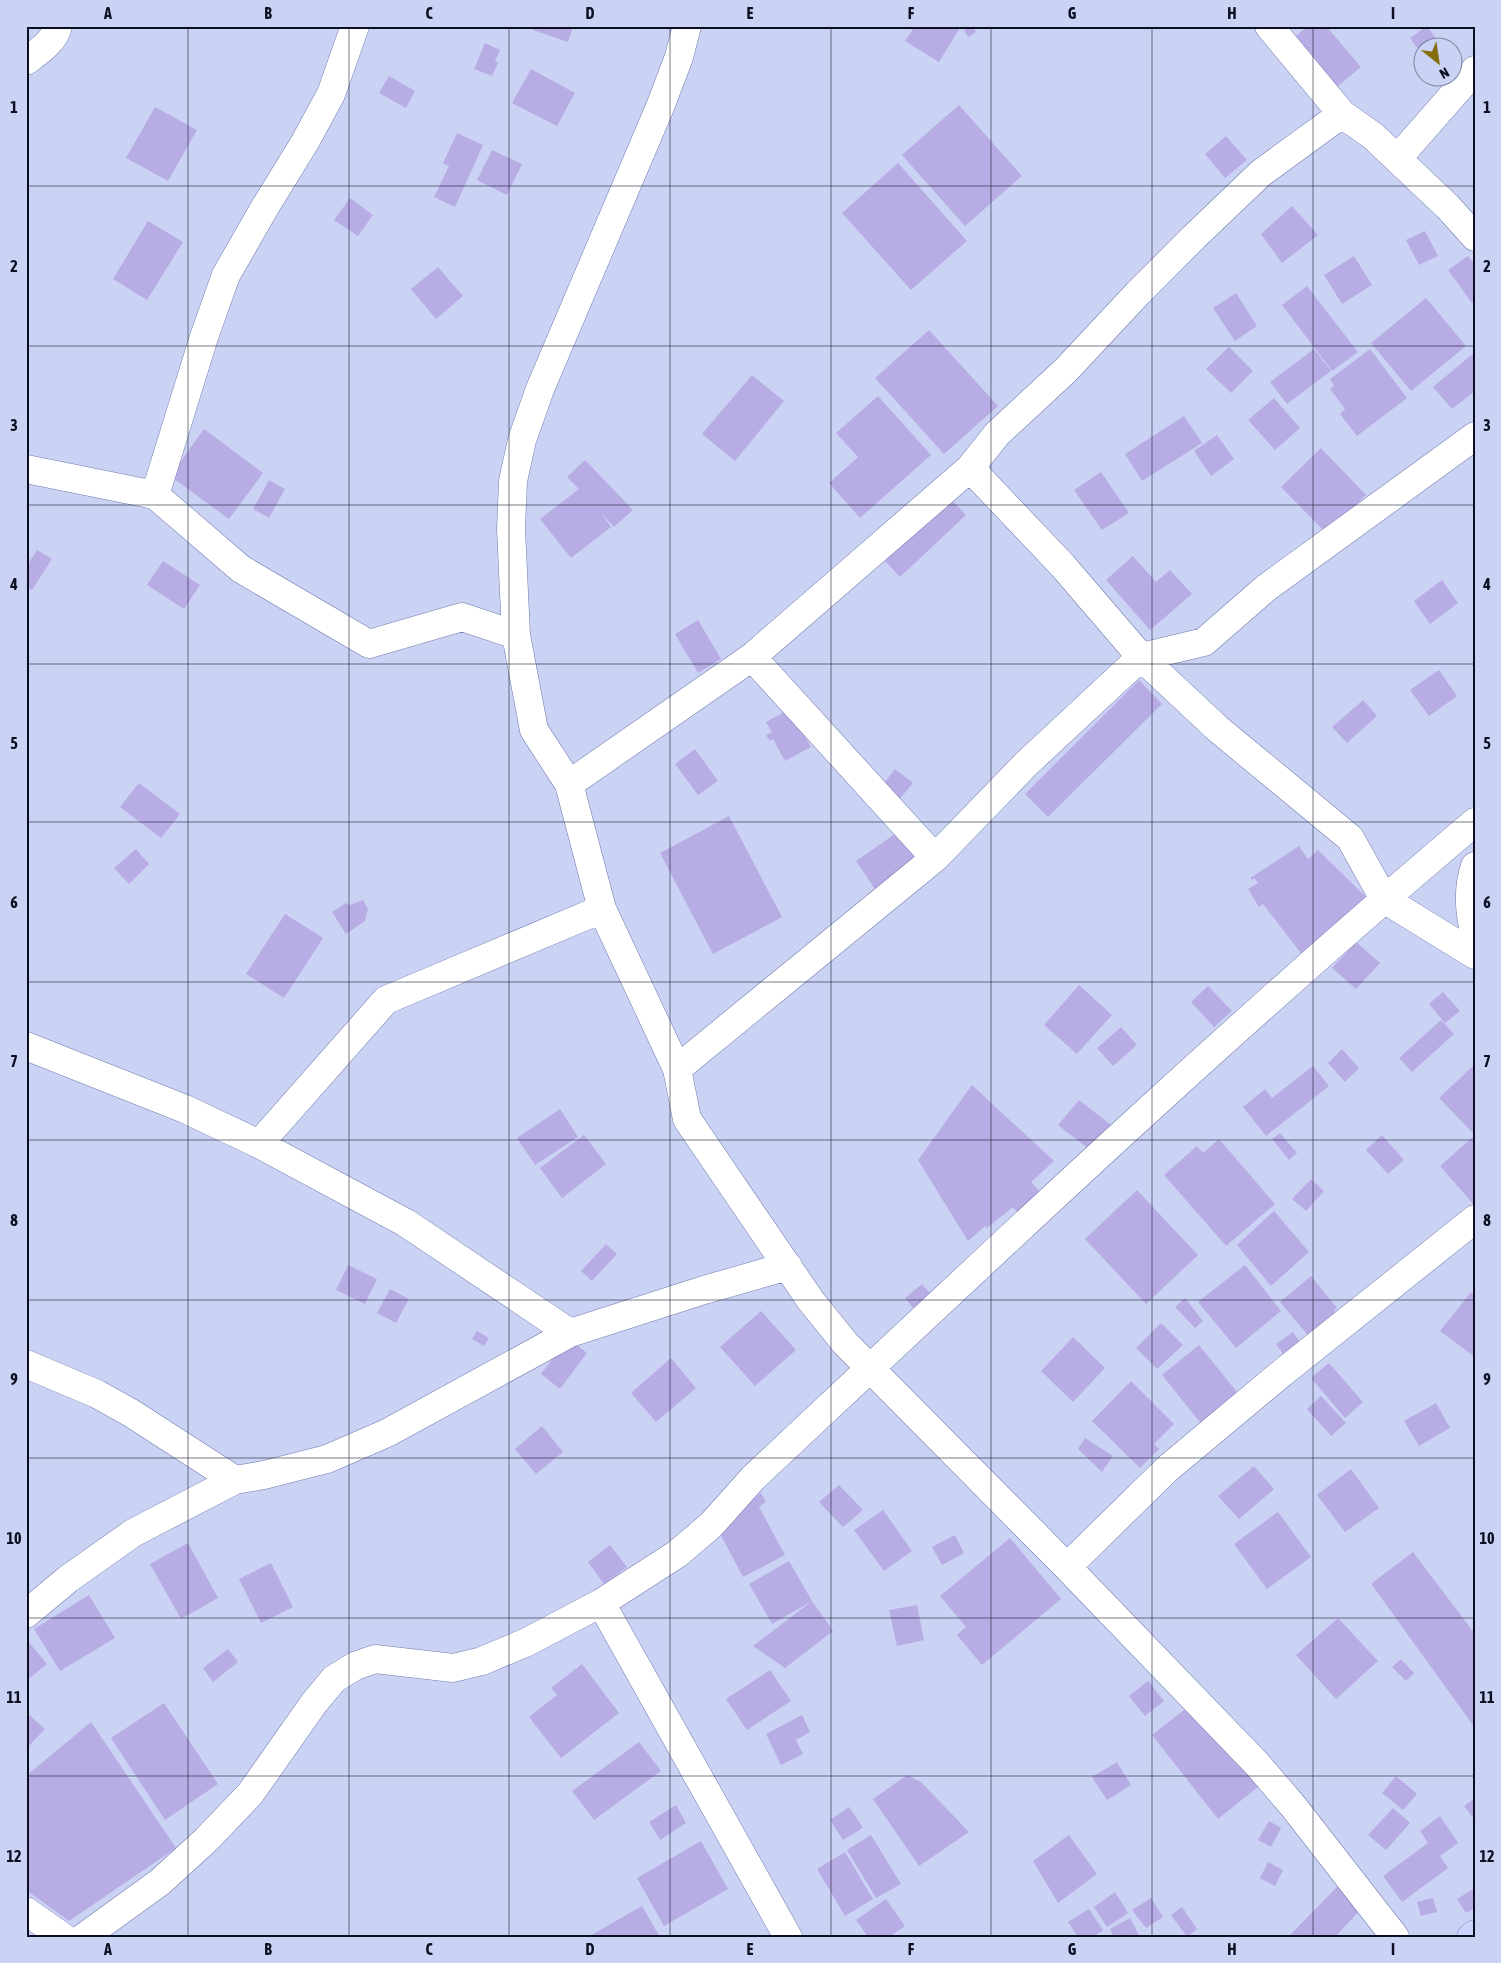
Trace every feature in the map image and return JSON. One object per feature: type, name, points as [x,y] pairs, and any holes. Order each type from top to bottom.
[{"type":"highway","points":[[1471,1937],[1475,1934]]},
{"type":"street","points":[[26,61],[42,49],[57,31],[58,26]]},
{"type":"street","points":[[155,495],[204,337],[226,276],[331,94],[356,26]]},
{"type":"street","points":[[687,26],[679,57],[660,107],[540,389],[522,440],[513,481],[511,529],[516,635],[534,730],[569,784],[602,908],[677,1069],[688,1119],[811,1301],[845,1343],[1067,1567],[1257,1764],[1293,1806],[1395,1937]]},
{"type":"street","points":[[1269,26],[1342,114],[1373,136],[1448,207],[1475,237]]},
{"type":"street","points":[[1397,159],[1475,70]]},
{"type":"street","points":[[569,784],[752,657],[970,468],[997,434],[1066,370],[1194,236],[1261,173],[1342,114]]},
{"type":"street","points":[[677,1069],[934,858],[1026,764],[1141,657],[1204,642],[1266,588],[1475,436]]},
{"type":"street","points":[[970,468],[1063,566],[1141,657],[1218,729],[1350,838],[1384,899],[1475,955]]},
{"type":"street","points":[[26,469],[155,495],[241,569],[369,644],[462,617],[516,635]]},
{"type":"street","points":[[752,657],[934,858]]},
{"type":"street","points":[[84,1937],[160,1882],[206,1840],[250,1794],[308,1711],[334,1679],[354,1666],[375,1659],[453,1668],[482,1661],[527,1642],[601,1603],[677,1554],[711,1525],[753,1478],[1126,1130],[1384,899],[1475,822]]},
{"type":"street","points":[[1475,866],[1471,877],[1469,911],[1475,935]]},
{"type":"street","points":[[258,1144],[386,1000],[602,908]]},
{"type":"street","points":[[26,1046],[185,1109],[258,1144],[406,1223],[570,1333]]},
{"type":"street","points":[[1067,1567],[1166,1470],[1282,1373],[1475,1219]]},
{"type":"street","points":[[26,1614],[68,1579],[134,1533],[235,1480],[264,1475],[327,1459],[387,1433],[570,1333],[704,1290],[788,1266]]},
{"type":"street","points":[[26,1364],[97,1394],[235,1480]]},
{"type":"street","points":[[601,1603],[788,1937]]},
{"type":"street","points":[[26,1911],[63,1937]]},
{"type":"building","points":[[534,26],[573,26],[568,42],[533,30]]},
{"type":"building","points":[[915,26],[961,26],[939,62],[905,41]]},
{"type":"building","points":[[970,26],[976,32],[968,37],[964,30]]},
{"type":"building","points":[[1308,26],[1326,26],[1361,67],[1333,90],[1291,40]]},
{"type":"building","points":[[1427,26],[1436,38],[1414,38],[1414,43],[1410,38]]},
{"type":"building","points":[[485,43],[500,50],[495,61],[498,63],[492,76],[474,69]]},
{"type":"building","points":[[531,69],[575,93],[557,126],[512,103]]},
{"type":"building","points":[[389,76],[415,91],[406,108],[379,93]]},
{"type":"building","points":[[959,105],[1022,176],[965,226],[902,155]]},
{"type":"building","points":[[155,107],[197,130],[168,181],[126,158]]},
{"type":"building","points":[[457,133],[483,145],[455,207],[434,197],[449,166],[443,163]]},
{"type":"building","points":[[1226,136],[1247,160],[1225,178],[1205,154]]},
{"type":"building","points":[[492,150],[522,164],[507,195],[477,180]]},
{"type":"building","points":[[898,163],[967,241],[911,290],[842,213]]},
{"type":"building","points":[[350,198],[373,215],[358,236],[334,220]]},
{"type":"building","points":[[1292,206],[1318,235],[1282,263],[1261,234]]},
{"type":"building","points":[[148,221],[183,242],[147,300],[113,279]]},
{"type":"building","points":[[1425,231],[1438,256],[1419,265],[1406,240]]},
{"type":"building","points":[[1354,256],[1372,285],[1342,304],[1324,275]]},
{"type":"building","points":[[1468,256],[1475,265],[1475,301],[1472,303],[1448,270]]},
{"type":"building","points":[[438,267],[463,296],[436,319],[411,289]]},
{"type":"building","points":[[1307,286],[1358,352],[1332,371],[1282,305]]},
{"type":"building","points":[[1236,293],[1257,326],[1235,341],[1213,308]]},
{"type":"building","points":[[1426,298],[1466,346],[1411,391],[1371,343]]},
{"type":"building","points":[[929,330],[998,406],[944,454],[875,378]]},
{"type":"building","points":[[1229,347],[1253,371],[1231,393],[1206,369]]},
{"type":"building","points":[[1314,349],[1331,371],[1287,404],[1270,382]]},
{"type":"building","points":[[1370,349],[1407,398],[1357,436],[1340,414],[1345,409],[1330,389],[1334,385],[1330,379]]},
{"type":"building","points":[[1475,352],[1475,391],[1452,409],[1433,387]]},
{"type":"building","points":[[752,375],[784,401],[735,461],[702,434]]},
{"type":"building","points":[[878,396],[931,455],[860,518],[829,483],[858,457],[836,433]]},
{"type":"building","points":[[1274,398],[1300,428],[1275,450],[1248,420]]},
{"type":"building","points":[[1184,416],[1202,443],[1142,481],[1125,454]]},
{"type":"building","points":[[204,429],[263,473],[229,519],[170,476]]},
{"type":"building","points":[[1217,435],[1234,459],[1211,476],[1194,451]]},
{"type":"building","points":[[1321,448],[1366,495],[1326,533],[1281,487]]},
{"type":"building","points":[[585,460],[633,510],[614,527],[601,513],[611,527],[571,558],[540,519],[579,489],[567,477]]},
{"type":"building","points":[[1101,472],[1129,513],[1102,530],[1074,490]]},
{"type":"building","points":[[269,480],[285,489],[269,518],[253,509]]},
{"type":"building","points":[[950,498],[966,515],[900,577],[885,561]]},
{"type":"building","points":[[37,550],[52,559],[32,590],[26,586],[26,567]]},
{"type":"building","points":[[1133,556],[1156,582],[1170,570],[1192,594],[1150,630],[1106,580]]},
{"type":"building","points":[[163,561],[200,585],[184,609],[147,585]]},
{"type":"building","points":[[1442,580],[1458,603],[1430,624],[1414,601]]},
{"type":"building","points":[[698,620],[721,659],[698,673],[675,634]]},
{"type":"building","points":[[1439,670],[1457,696],[1429,716],[1410,690]]},
{"type":"building","points":[[1139,680],[1162,704],[1048,817],[1025,794]]},
{"type":"building","points":[[1363,700],[1377,716],[1347,743],[1332,727]]},
{"type":"building","points":[[790,709],[811,747],[785,761],[773,739],[770,741],[766,735],[772,732],[766,722]]},
{"type":"building","points":[[695,749],[718,781],[698,795],[675,764]]},
{"type":"building","points":[[895,769],[913,783],[897,802],[880,788]]},
{"type":"building","points":[[139,783],[180,814],[161,838],[120,807]]},
{"type":"building","points":[[729,816],[782,917],[713,954],[660,853]]},
{"type":"building","points":[[905,827],[928,862],[879,895],[856,861]]},
{"type":"building","points":[[1299,846],[1308,859],[1318,850],[1366,897],[1310,965],[1263,904],[1259,907],[1248,889],[1258,883],[1254,878],[1252,880],[1250,878]]},
{"type":"building","points":[[136,849],[149,864],[129,884],[114,868]]},
{"type":"building","points":[[363,900],[368,909],[365,921],[346,934],[332,912],[346,903],[350,905]]},
{"type":"building","points":[[285,914],[323,938],[284,998],[246,974]]},
{"type":"building","points":[[1356,942],[1380,963],[1356,989],[1332,968]]},
{"type":"building","points":[[1079,985],[1112,1015],[1077,1054],[1044,1025]]},
{"type":"building","points":[[1208,986],[1232,1011],[1214,1027],[1191,1002]]},
{"type":"building","points":[[1443,992],[1460,1011],[1445,1023],[1429,1004]]},
{"type":"building","points":[[1441,1020],[1454,1034],[1412,1072],[1399,1058]]},
{"type":"building","points":[[1121,1027],[1137,1045],[1113,1066],[1097,1048]]},
{"type":"building","points":[[1342,1049],[1359,1068],[1345,1082],[1328,1063]]},
{"type":"building","points":[[1475,1064],[1475,1132],[1473,1133],[1439,1098]]},
{"type":"building","points":[[1313,1066],[1329,1086],[1266,1136],[1243,1107],[1265,1089],[1272,1098]]},
{"type":"building","points":[[972,1085],[1054,1161],[1031,1182],[1041,1193],[1017,1212],[1013,1207],[987,1228],[985,1226],[968,1241],[918,1160]]},
{"type":"building","points":[[1079,1100],[1111,1125],[1090,1150],[1058,1125]]},
{"type":"building","points":[[560,1109],[578,1137],[535,1165],[517,1138]]},
{"type":"building","points":[[1280,1133],[1297,1153],[1289,1160],[1272,1139]]},
{"type":"building","points":[[584,1135],[606,1164],[562,1198],[540,1168]]},
{"type":"building","points":[[1382,1135],[1404,1160],[1388,1174],[1366,1150]]},
{"type":"building","points":[[1475,1135],[1475,1206],[1440,1166]]},
{"type":"building","points":[[1219,1139],[1275,1204],[1226,1246],[1164,1175],[1197,1146],[1203,1153]]},
{"type":"building","points":[[1311,1179],[1324,1191],[1306,1211],[1292,1199]]},
{"type":"building","points":[[1137,1190],[1198,1255],[1146,1304],[1085,1239]]},
{"type":"building","points":[[1274,1211],[1309,1252],[1271,1286],[1237,1245]]},
{"type":"building","points":[[606,1244],[617,1254],[592,1281],[581,1271]]},
{"type":"building","points":[[348,1265],[377,1279],[365,1304],[336,1290]]},
{"type":"building","points":[[1245,1265],[1281,1311],[1236,1348],[1198,1302]]},
{"type":"building","points":[[1311,1276],[1337,1308],[1334,1310],[1350,1329],[1322,1352],[1280,1302]]},
{"type":"building","points":[[922,1284],[931,1294],[914,1309],[905,1298]]},
{"type":"building","points":[[390,1289],[409,1299],[396,1323],[377,1313]]},
{"type":"building","points":[[1471,1292],[1475,1296],[1475,1357],[1440,1331]]},
{"type":"building","points":[[1185,1298],[1203,1321],[1195,1328],[1175,1307]]},
{"type":"building","points":[[761,1311],[796,1350],[755,1386],[720,1347]]},
{"type":"building","points":[[1161,1323],[1183,1345],[1157,1369],[1136,1348]]},
{"type":"building","points":[[477,1331],[489,1338],[484,1346],[472,1339]]},
{"type":"building","points":[[1293,1332],[1309,1355],[1292,1367],[1276,1344]]},
{"type":"building","points":[[1073,1337],[1105,1368],[1073,1402],[1041,1371]]},
{"type":"building","points":[[568,1338],[587,1353],[560,1389],[541,1374]]},
{"type":"building","points":[[1199,1345],[1249,1407],[1212,1437],[1162,1375]]},
{"type":"building","points":[[671,1358],[696,1388],[656,1422],[631,1393]]},
{"type":"building","points":[[1329,1363],[1363,1402],[1345,1418],[1311,1378]]},
{"type":"building","points":[[1131,1381],[1174,1424],[1154,1444],[1159,1449],[1140,1468],[1092,1421]]},
{"type":"building","points":[[1321,1396],[1346,1423],[1331,1436],[1307,1409]]},
{"type":"building","points":[[1436,1403],[1450,1428],[1419,1446],[1404,1421]]},
{"type":"building","points":[[542,1426],[563,1452],[536,1474],[515,1449]]},
{"type":"building","points":[[1085,1438],[1113,1456],[1102,1472],[1078,1449]]},
{"type":"building","points":[[1254,1466],[1274,1489],[1239,1519],[1218,1496]]},
{"type":"building","points":[[1351,1469],[1379,1508],[1345,1532],[1317,1495]]},
{"type":"building","points":[[839,1485],[863,1510],[843,1527],[819,1502]]},
{"type":"building","points":[[761,1493],[766,1502],[759,1507],[785,1555],[743,1577],[717,1528]]},
{"type":"building","points":[[883,1510],[912,1551],[884,1571],[854,1530]]},
{"type":"building","points":[[1278,1512],[1311,1557],[1267,1589],[1234,1544]]},
{"type":"building","points":[[955,1535],[964,1553],[942,1565],[932,1547]]},
{"type":"building","points":[[1010,1538],[1061,1599],[982,1665],[957,1635],[966,1627],[940,1596]]},
{"type":"building","points":[[188,1543],[218,1598],[181,1619],[150,1564]]},
{"type":"building","points":[[610,1545],[627,1567],[604,1584],[588,1562]]},
{"type":"building","points":[[1413,1552],[1475,1634],[1475,1728],[1372,1585],[1372,1583]]},
{"type":"building","points":[[789,1561],[812,1601],[772,1624],[749,1584]]},
{"type":"building","points":[[271,1563],[293,1607],[261,1623],[239,1579]]},
{"type":"building","points":[[89,1595],[115,1638],[60,1671],[34,1629]]},
{"type":"building","points":[[812,1601],[833,1631],[785,1668],[753,1646]]},
{"type":"building","points":[[917,1605],[924,1640],[897,1646],[889,1610]]},
{"type":"building","points":[[1338,1618],[1378,1661],[1336,1699],[1296,1655]]},
{"type":"building","points":[[26,1639],[47,1664],[26,1681]]},
{"type":"building","points":[[228,1649],[238,1662],[213,1682],[203,1668]]},
{"type":"building","points":[[1401,1659],[1414,1673],[1406,1681],[1392,1667]]},
{"type":"building","points":[[582,1664],[619,1713],[561,1758],[529,1717],[557,1695],[551,1688]]},
{"type":"building","points":[[770,1670],[791,1701],[747,1730],[726,1699]]},
{"type":"building","points":[[1148,1681],[1164,1701],[1145,1716],[1129,1696]]},
{"type":"building","points":[[1194,1702],[1259,1786],[1218,1819],[1152,1735]]},
{"type":"building","points":[[164,1703],[218,1784],[165,1820],[111,1738]]},
{"type":"building","points":[[26,1712],[45,1729],[26,1749]]},
{"type":"building","points":[[802,1715],[810,1732],[796,1740],[803,1754],[781,1765],[766,1734]]},
{"type":"building","points":[[91,1722],[176,1848],[69,1921],[26,1890],[26,1776]]},
{"type":"building","points":[[639,1742],[661,1771],[594,1820],[572,1791]]},
{"type":"building","points":[[1117,1762],[1131,1785],[1107,1800],[1092,1777]]},
{"type":"building","points":[[907,1775],[921,1782],[969,1832],[919,1866],[873,1799]]},
{"type":"building","points":[[1396,1776],[1417,1794],[1403,1810],[1382,1793]]},
{"type":"building","points":[[1475,1798],[1475,1820],[1464,1806]]},
{"type":"building","points":[[676,1805],[686,1823],[660,1840],[649,1822]]},
{"type":"building","points":[[849,1807],[863,1828],[843,1840],[830,1820]]},
{"type":"building","points":[[1393,1808],[1410,1823],[1386,1850],[1368,1835]]},
{"type":"building","points":[[1440,1816],[1458,1843],[1440,1856],[1448,1868],[1402,1902],[1383,1876],[1428,1843],[1420,1831]]},
{"type":"building","points":[[1269,1821],[1281,1828],[1271,1847],[1258,1840]]},
{"type":"building","points":[[871,1835],[901,1884],[876,1898],[847,1850]]},
{"type":"building","points":[[1069,1835],[1097,1874],[1058,1903],[1033,1861]]},
{"type":"building","points":[[701,1841],[728,1889],[664,1926],[637,1878]]},
{"type":"building","points":[[845,1852],[873,1899],[845,1916],[817,1869]]},
{"type":"building","points":[[1268,1862],[1283,1870],[1275,1886],[1260,1878]]},
{"type":"building","points":[[1340,1884],[1363,1907],[1335,1937],[1288,1937]]},
{"type":"building","points":[[1475,1888],[1475,1908],[1466,1913],[1457,1899]]},
{"type":"building","points":[[1115,1892],[1128,1913],[1107,1927],[1094,1907]]},
{"type":"building","points":[[1151,1898],[1163,1917],[1146,1928],[1132,1910]]},
{"type":"building","points":[[1433,1898],[1437,1912],[1421,1916],[1417,1902]]},
{"type":"building","points":[[886,1899],[905,1926],[889,1937],[868,1937],[856,1920]]},
{"type":"building","points":[[642,1906],[660,1937],[588,1937]]},
{"type":"building","points":[[1182,1907],[1197,1929],[1187,1937],[1171,1915]]},
{"type":"building","points":[[1089,1909],[1103,1930],[1093,1937],[1078,1937],[1068,1922]]},
{"type":"building","points":[[1130,1918],[1140,1937],[1114,1937],[1110,1929]]}]
